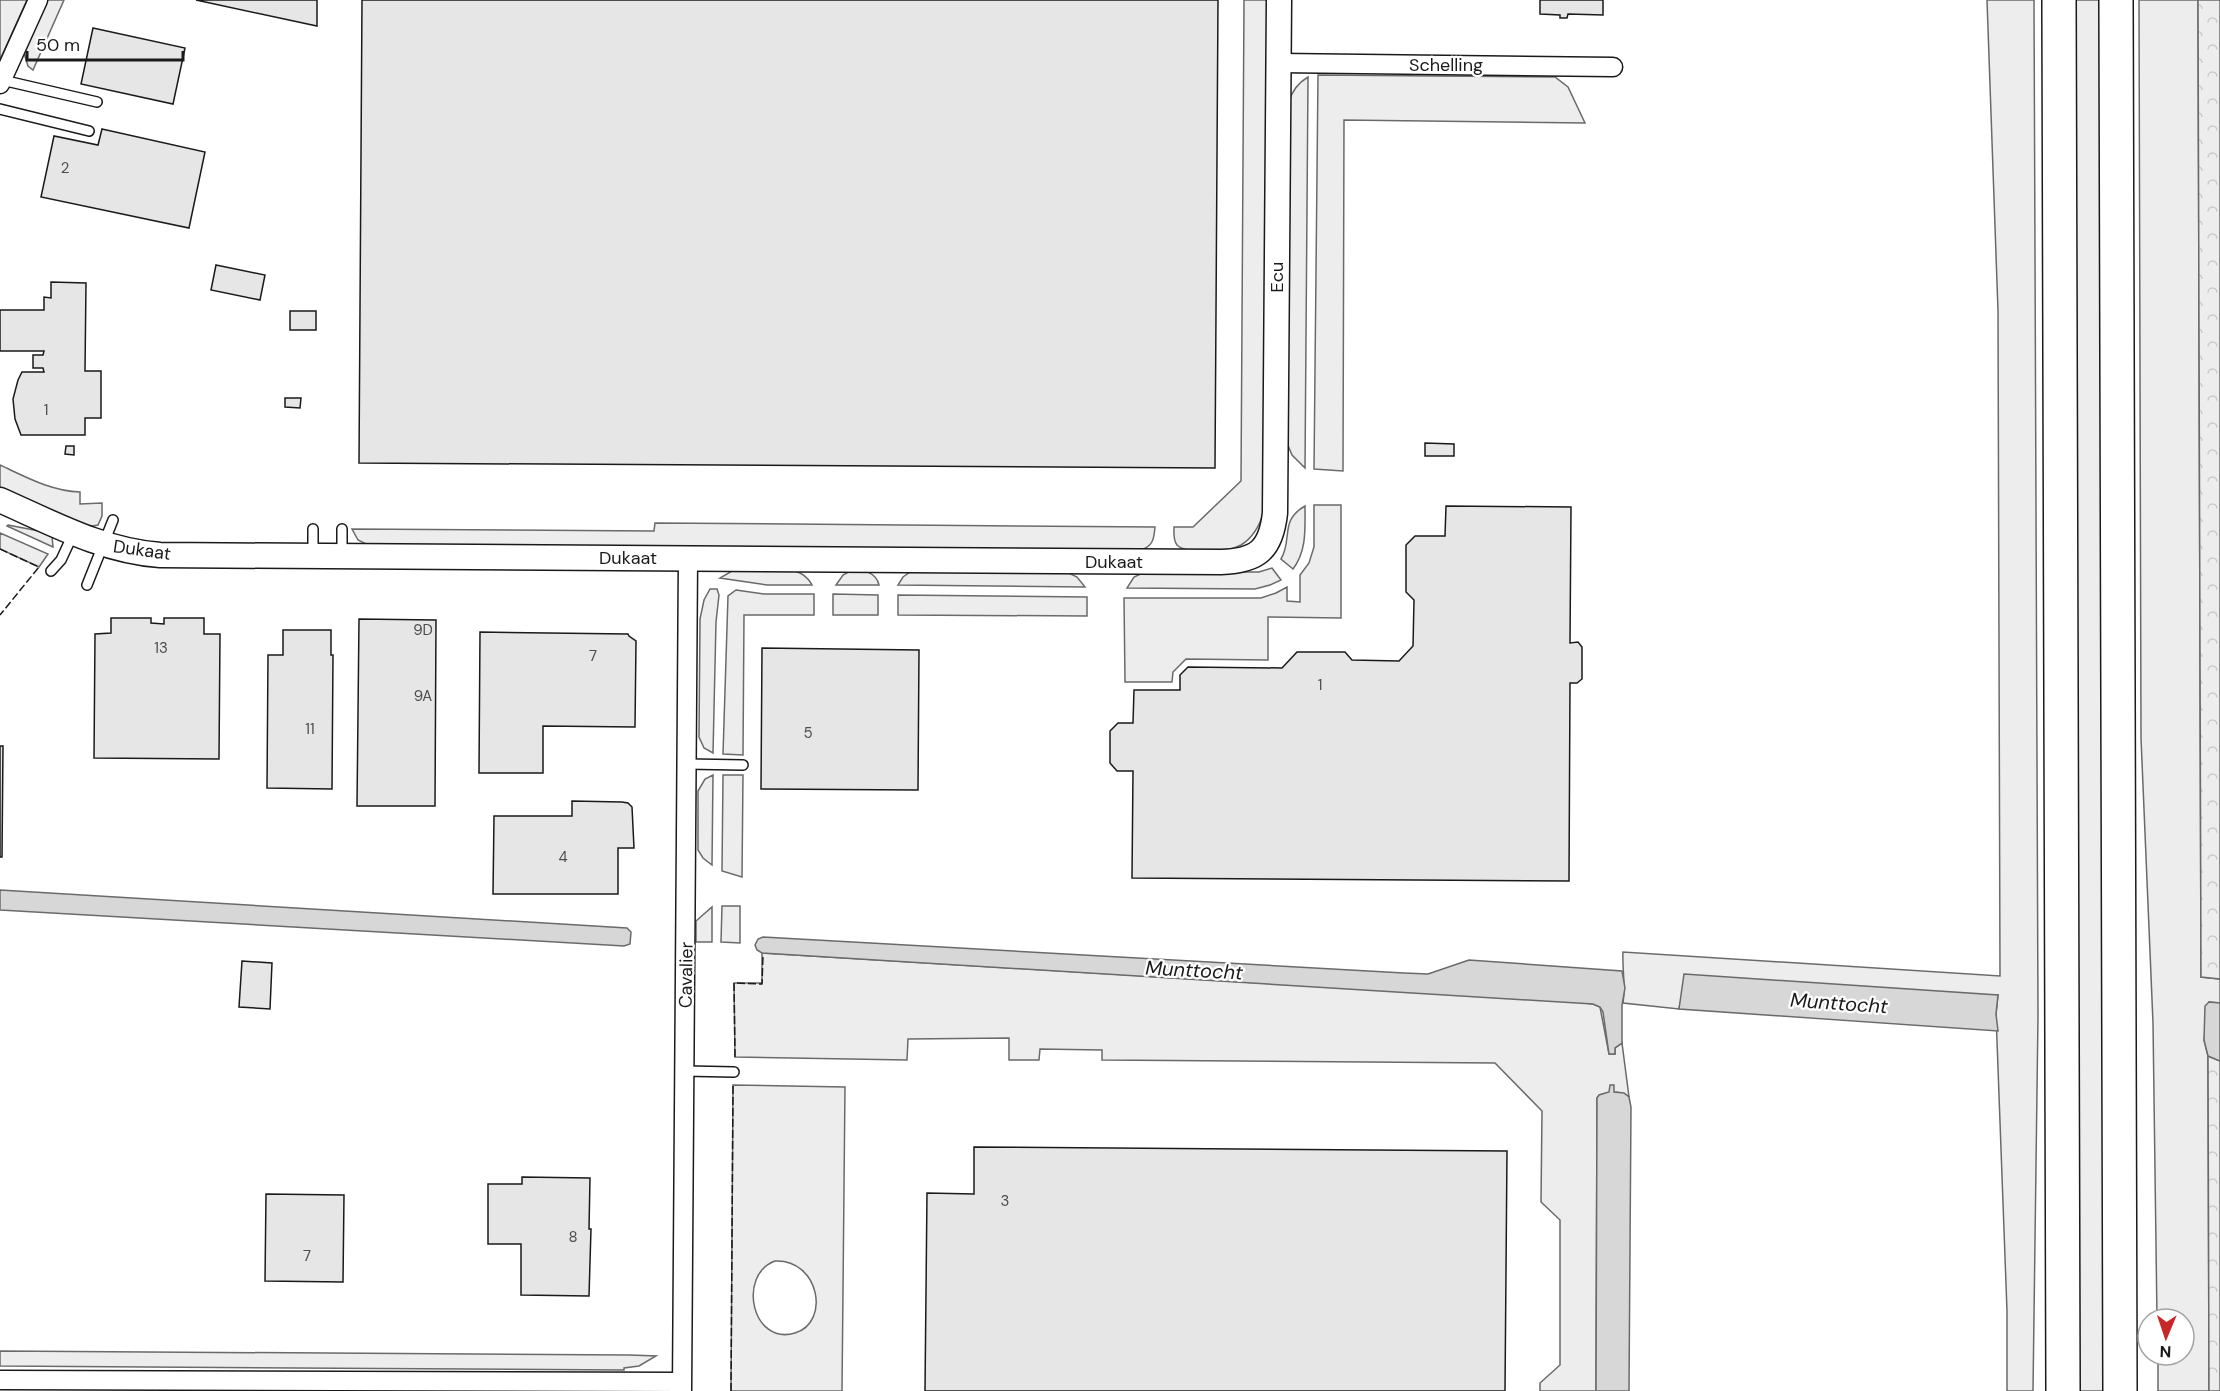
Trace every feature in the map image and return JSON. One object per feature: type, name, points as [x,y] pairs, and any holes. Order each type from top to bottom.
[{"type":"highway","points":[[2059,0],[2063,1391]]},
{"type":"highway","points":[[2116,0],[2120,1391]]},
{"type":"street","points":[[1,82],[38,0]]},
{"type":"street","name":"Ecu","points":[[1263,550],[1273,529],[1275,513],[1279,0]]},
{"type":"street","name":"Schelling","points":[[1278,63],[1613,67]]},
{"type":"street","name":"Dukaat","points":[[0,500],[102,544],[160,555],[1221,562],[1250,559],[1263,550]]},
{"type":"street","name":"Cavalier","points":[[682,1386],[688,558]]},
{"type":"street","points":[[0,1380],[682,1386]]},
{"type":"lane","points":[[1,82],[97,102]]},
{"type":"lane","points":[[0,109],[89,131]]},
{"type":"lane","points":[[87,585],[112,520]]},
{"type":"lane","points":[[313,529],[313,555]]},
{"type":"lane","points":[[342,529],[342,556]]},
{"type":"lane","points":[[51,572],[61,560],[74,532]]},
{"type":"lane","points":[[687,764],[743,765]]},
{"type":"lane","points":[[685,1071],[734,1072]]},
{"type":"green space","points":[[0,0],[27,0],[0,60]]},
{"type":"green space","points":[[47,0],[64,0],[33,70],[28,66],[24,53]]},
{"type":"green space","points":[[1244,0],[1268,0],[1264,511],[1256,530],[1241,545],[1227,549],[1198,551],[1177,545],[1174,539],[1174,527],[1193,527],[1241,481]]},
{"type":"green space","points":[[1987,0],[2034,0],[2038,1016],[2033,1391],[2007,1391],[2007,1311],[1996,1014],[1998,995],[1680,1003],[1679,1009],[1623,1003],[1623,952],[2000,976],[1998,311]]},
{"type":"green space","points":[[2072,0],[2101,0],[2105,1391],[2078,1391]]},
{"type":"green space","points":[[2139,0],[2198,0],[2201,977],[2220,979],[2220,1003],[2209,1002],[2204,1040],[2208,1056],[2209,1391],[2158,1391],[2158,1367],[2196,1367],[2196,1307],[2157,1307],[2153,1023],[2141,738]]},
{"type":"green space","points":[[2198,0],[2220,0],[2220,979],[2201,977]]},
{"type":"green space","points":[[1318,75],[1555,77],[1568,87],[1585,123],[1344,120],[1343,471],[1314,469]]},
{"type":"green space","points":[[1308,77],[1305,468],[1292,455],[1287,443],[1289,102],[1296,87]]},
{"type":"green space","points":[[0,465],[49,486],[80,492],[80,504],[102,503],[102,516],[98,525],[87,527],[0,488]]},
{"type":"green space","points":[[1314,505],[1341,505],[1341,618],[1268,617],[1268,660],[1186,659],[1173,672],[1172,682],[1125,682],[1124,598],[1261,598],[1287,587],[1287,601],[1300,602],[1300,575],[1309,563],[1314,547]]},
{"type":"green space","points":[[1305,506],[1303,547],[1293,569],[1281,559],[1289,524],[1297,512]]},
{"type":"green space","points":[[655,523],[1155,527],[1152,541],[1141,550],[368,545],[358,540],[352,529],[654,531]]},
{"type":"green space","points":[[7,526],[44,532],[52,536],[53,547]]},
{"type":"green space","points":[[0,533],[48,554],[39,567],[0,549]]},
{"type":"green space","points":[[1272,568],[1281,580],[1255,589],[1127,588],[1134,577],[1145,572],[1259,572]]},
{"type":"green space","points":[[741,569],[790,569],[806,577],[812,585],[767,585],[720,578]]},
{"type":"green space","points":[[852,570],[869,573],[875,577],[879,585],[836,585],[843,575]]},
{"type":"green space","points":[[913,570],[1065,571],[1077,577],[1085,587],[898,585],[903,577]]},
{"type":"green space","points":[[710,589],[717,589],[719,595],[716,622],[713,753],[704,748],[699,737],[700,619],[704,600]]},
{"type":"green space","points":[[736,590],[764,594],[814,594],[814,615],[744,615],[743,755],[723,754],[728,596]]},
{"type":"green space","points":[[833,594],[878,595],[878,615],[833,615]]},
{"type":"green space","points":[[898,595],[1087,597],[1087,616],[898,615]]},
{"type":"green space","points":[[713,775],[712,865],[703,858],[698,850],[698,791],[705,779]]},
{"type":"green space","points":[[723,775],[743,775],[742,877],[722,871]]},
{"type":"green space","points":[[722,906],[740,906],[740,943],[721,942]]},
{"type":"green space","points":[[712,907],[712,942],[696,942],[696,921]]},
{"type":"green space","points":[[762,953],[1575,1002],[1600,1007],[1609,1054],[1615,1054],[1615,1048],[1622,1043],[1629,1097],[1615,1092],[1600,1095],[1597,1098],[1596,1391],[1540,1391],[1540,1383],[1560,1365],[1560,1220],[1541,1202],[1542,1111],[1495,1063],[1102,1060],[1102,1050],[1040,1049],[1039,1060],[1009,1060],[1009,1038],[908,1039],[907,1060],[735,1057],[734,983],[762,983]]},
{"type":"green space","points":[[2208,1056],[2220,1061],[2220,1391],[2209,1391]]},
{"type":"green space","points":[[733,1085],[845,1087],[842,1391],[731,1391]],"holes":[[[775,1261],[790,1263],[802,1270],[810,1280],[815,1292],[816,1305],[813,1317],[806,1327],[795,1333],[780,1334],[768,1329],[760,1320],[753,1293],[756,1280],[763,1269]]]},
{"type":"green space","points":[[0,1351],[656,1356],[639,1366],[624,1368],[624,1370],[0,1366]]},
{"type":"water","points":[[0,890],[627,928],[631,932],[630,944],[624,946],[0,910]]},
{"type":"water","name":"Munttocht","points":[[763,937],[1428,974],[1469,960],[1622,971],[1625,988],[1622,1005],[1622,1043],[1615,1048],[1615,1054],[1609,1054],[1603,1012],[1600,1007],[1593,1004],[762,953],[755,945],[758,939]]},
{"type":"water","name":"Munttocht","points":[[1684,974],[1998,995],[1996,1014],[1998,1031],[1679,1009]]},
{"type":"water","points":[[2209,1002],[2220,1003],[2220,1061],[2208,1056],[2204,1040],[2205,1006]]},
{"type":"water","points":[[1610,1085],[1614,1085],[1614,1092],[1624,1093],[1629,1097],[1631,1107],[1629,1391],[1596,1391],[1597,1098],[1609,1092]]},
{"type":"building","points":[[196,0],[317,0],[317,26]]},
{"type":"building","points":[[362,0],[1218,0],[1215,468],[359,463]]},
{"type":"building","points":[[1540,0],[1603,0],[1603,15],[1568,14],[1567,18],[1560,18],[1560,15],[1540,14]]},
{"type":"building","points":[[93,28],[185,48],[173,104],[81,84]]},
{"type":"building","points":[[102,129],[205,152],[189,228],[41,197],[54,136],[98,145]]},
{"type":"building","points":[[216,265],[265,275],[260,300],[211,290]]},
{"type":"building","points":[[51,282],[86,283],[85,371],[101,371],[101,418],[85,418],[85,435],[21,435],[15,419],[13,399],[18,380],[22,372],[44,372],[43,368],[33,368],[33,355],[43,355],[44,351],[0,351],[0,310],[44,310],[44,297],[51,298]]},
{"type":"building","points":[[290,311],[316,311],[316,330],[290,330]]},
{"type":"building","points":[[285,398],[301,398],[300,408],[285,407]]},
{"type":"building","points":[[1425,443],[1454,444],[1454,456],[1425,456]]},
{"type":"building","points":[[66,446],[74,446],[74,455],[65,454]]},
{"type":"building","points":[[1446,506],[1571,507],[1570,643],[1578,642],[1582,647],[1582,679],[1577,683],[1570,683],[1569,881],[1132,878],[1133,771],[1117,771],[1110,763],[1110,731],[1118,723],[1133,723],[1134,690],[1180,690],[1180,675],[1188,667],[1282,668],[1297,652],[1345,652],[1352,660],[1399,661],[1413,646],[1414,600],[1406,592],[1406,545],[1415,536],[1445,536]]},
{"type":"building","points":[[111,618],[151,618],[151,623],[164,624],[164,618],[204,618],[204,634],[220,634],[219,759],[94,758],[95,634],[111,633]]},
{"type":"building","points":[[359,619],[436,620],[435,806],[357,806]]},
{"type":"building","points":[[283,630],[331,630],[331,655],[333,655],[332,789],[267,788],[268,655],[283,655]]},
{"type":"building","points":[[480,632],[628,634],[636,641],[635,727],[543,726],[543,773],[479,773]]},
{"type":"building","points":[[762,648],[919,650],[918,790],[761,789]]},
{"type":"building","points":[[0,746],[3,746],[2,857],[0,857]]},
{"type":"building","points":[[572,801],[622,802],[632,807],[634,848],[618,848],[618,894],[493,894],[494,816],[572,816]]},
{"type":"building","points":[[242,961],[272,963],[270,1009],[239,1007]]},
{"type":"building","points":[[974,1147],[1507,1151],[1505,1391],[925,1391],[927,1193],[974,1194]]},
{"type":"building","points":[[522,1177],[590,1178],[589,1296],[521,1295],[521,1244],[488,1244],[488,1184],[522,1184]]},
{"type":"building","points":[[266,1194],[344,1195],[343,1282],[265,1281]]},
{"type":"fence","points":[[0,549],[39,567],[0,615]]},
{"type":"fence","points":[[735,1057],[734,983],[762,984],[763,955]]},
{"type":"fence","points":[[731,1391],[733,1085]]}]
